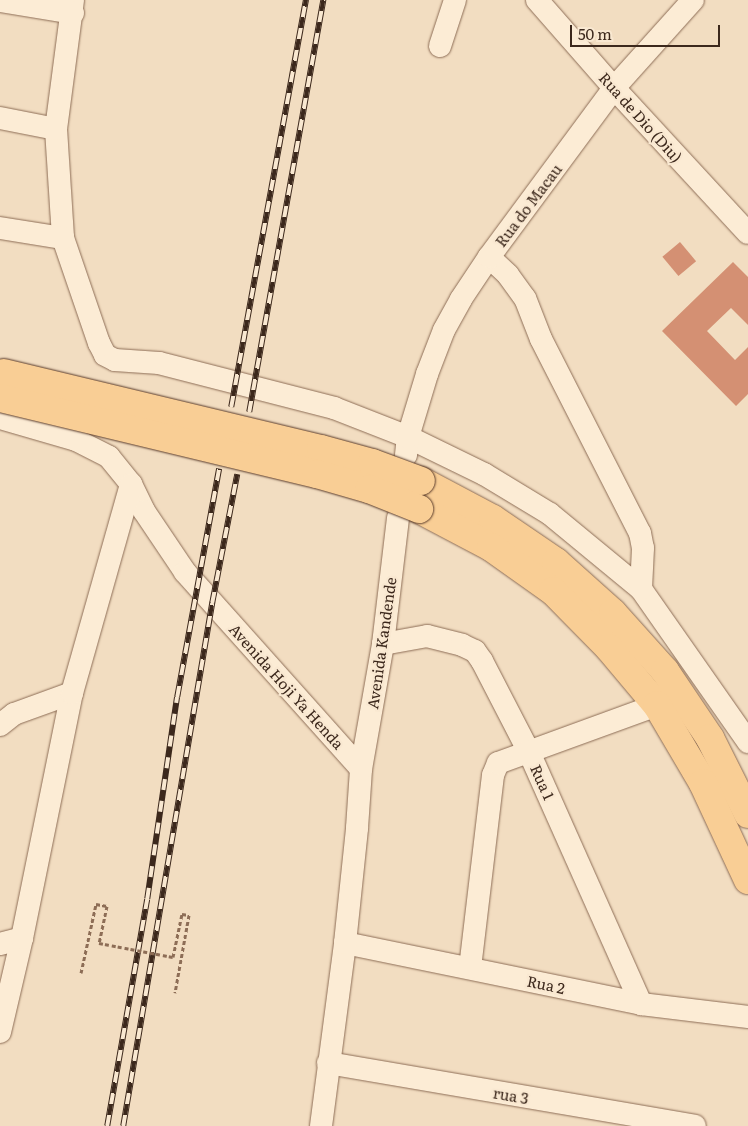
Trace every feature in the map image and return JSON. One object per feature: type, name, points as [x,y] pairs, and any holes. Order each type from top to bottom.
[{"type":"main road","points":[[1,385],[321,448],[372,463],[421,481],[493,519],[556,562],[613,613],[664,671],[710,738],[748,814]]},
{"type":"main road","points":[[1,385],[369,489],[409,513],[490,547],[552,591],[609,648],[657,706],[704,783],[748,880]]},
{"type":"street","points":[[440,46],[455,0]]},
{"type":"street","name":"Rua de Dio (Diu)","points":[[537,0],[614,88],[748,233]]},
{"type":"street","name":"Rua do Macau","points":[[407,446],[444,330],[461,298],[488,257],[614,88],[693,0]]},
{"type":"street","points":[[0,1],[73,7],[56,129],[63,238],[99,343],[105,355],[115,360],[159,363],[334,408],[407,446],[484,474],[550,514],[641,589],[748,742]]},
{"type":"street","points":[[0,118],[56,129]]},
{"type":"street","points":[[0,228],[63,238]]},
{"type":"street","points":[[488,257],[508,275],[525,298],[541,339],[640,533],[642,548],[641,589]]},
{"type":"street","name":"Avenida Hoji Ya Henda","points":[[0,418],[76,440],[109,457],[131,484],[144,510],[185,572],[361,769]]},
{"type":"street","points":[[0,1032],[22,938],[72,693],[131,484]]},
{"type":"street","name":"Avenida Kandende","points":[[361,769],[409,513]]},
{"type":"street","name":"Rua 1","points":[[383,644],[427,636],[462,644],[475,651],[490,674],[529,752],[641,1004]]},
{"type":"street","points":[[0,725],[14,714],[72,693]]},
{"type":"street","points":[[470,968],[493,775],[498,763],[657,706]]},
{"type":"street","points":[[321,1126],[345,943],[361,769]]},
{"type":"street","points":[[0,944],[22,938]]},
{"type":"street","name":"Rua 2","points":[[345,943],[641,1004],[748,1017]]},
{"type":"street","name":"rua 3","points":[[328,1063],[695,1126]]},
{"type":"path","points":[[81,973],[96,904],[107,906],[99,943],[173,957],[182,914],[190,915],[174,993]]},
{"type":"building","points":[[680,242],[696,261],[678,276],[662,257]]},
{"type":"building","points":[[733,262],[748,277],[748,325],[731,308],[707,331],[735,360],[748,347],[748,394],[736,406],[662,331]]},
{"type":"railway","points":[[231,407],[306,0]]},
{"type":"railway","points":[[249,412],[323,0]]},
{"type":"railway","points":[[107,1126],[147,899],[177,697],[219,469]]},
{"type":"railway","points":[[123,1126],[212,603],[237,474]]}]
